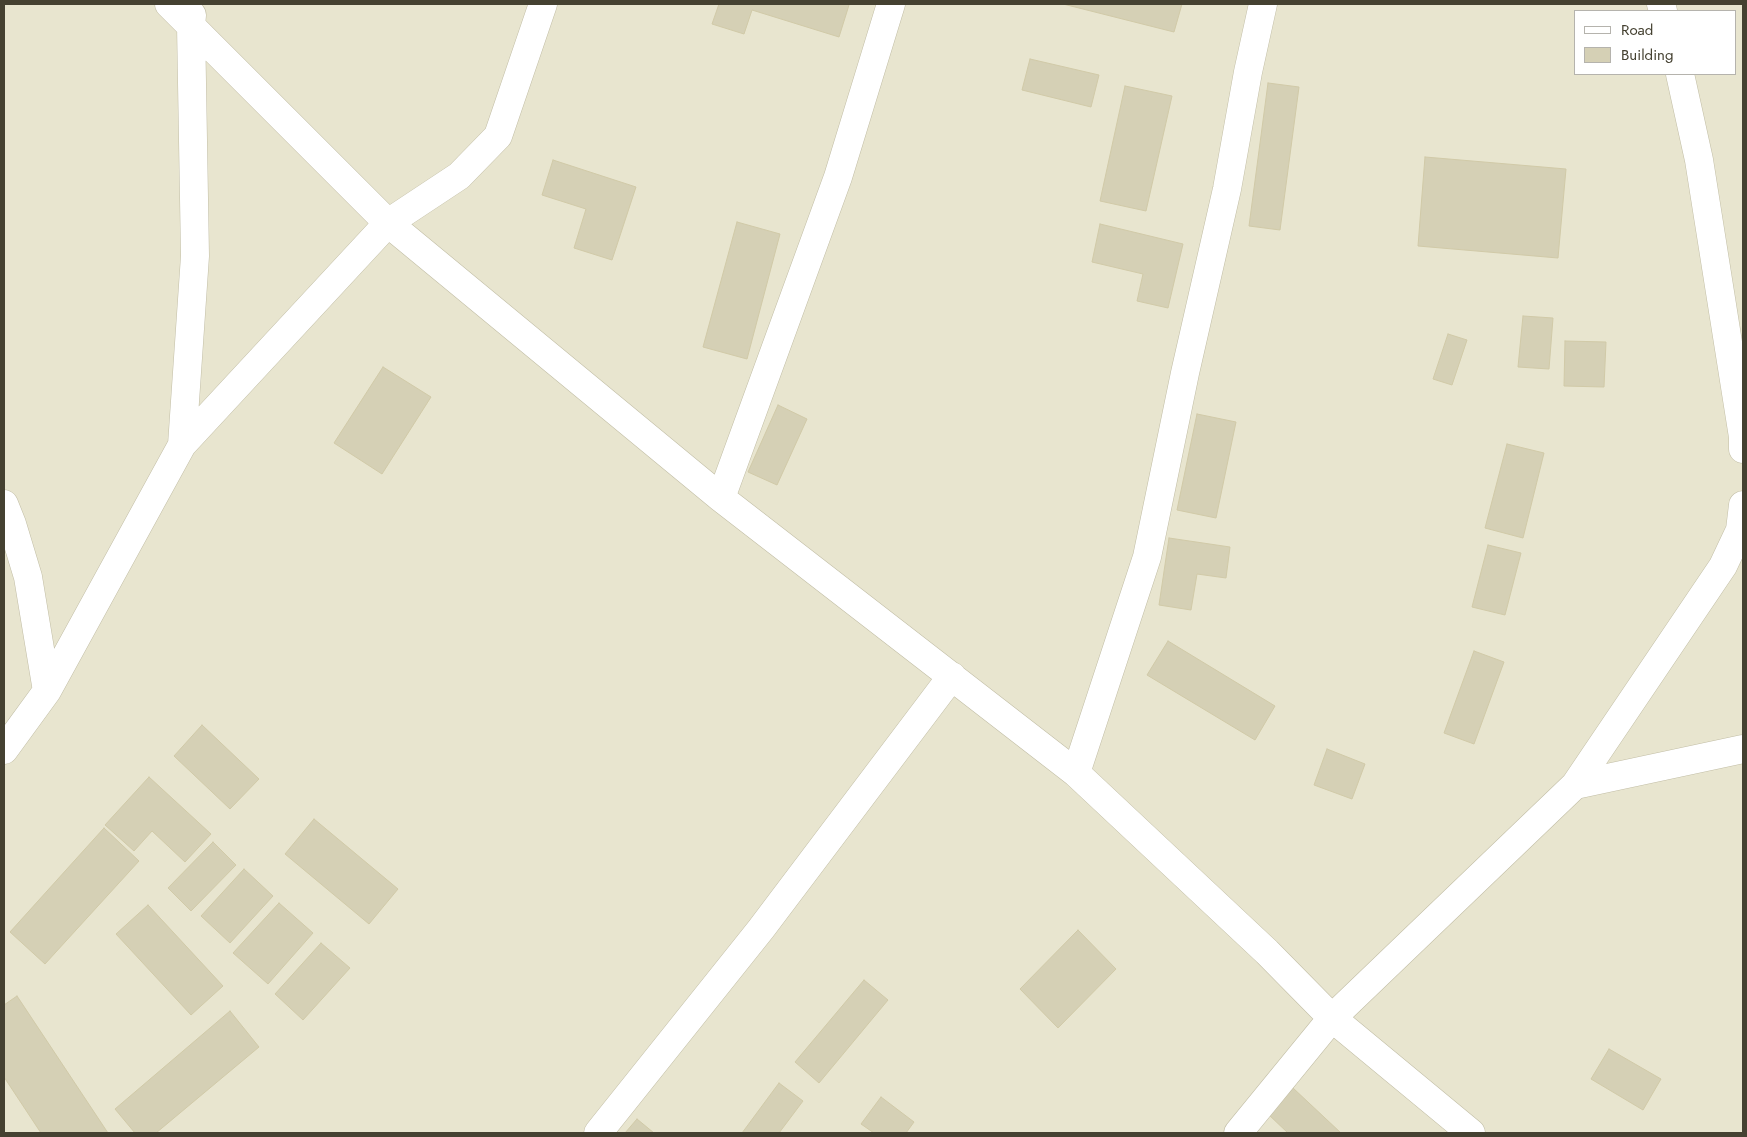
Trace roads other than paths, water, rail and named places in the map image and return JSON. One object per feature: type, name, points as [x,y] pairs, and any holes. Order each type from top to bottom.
[{"type":"street","points":[[169,4],[192,14],[388,223],[721,498],[1076,773],[1267,952],[1332,1018],[1471,1133]]},
{"type":"street","points":[[4,750],[47,691],[182,445],[388,223],[459,176],[498,136],[543,4]]},
{"type":"street","points":[[721,498],[838,177],[891,4]]},
{"type":"street","points":[[1076,773],[1147,557],[1185,372],[1227,189],[1248,72],[1263,4]]},
{"type":"street","points":[[182,445],[195,256],[192,14]]},
{"type":"street","points":[[1680,75],[1699,160],[1743,449]]},
{"type":"street","points":[[4,504],[28,577],[47,691]]},
{"type":"street","points":[[1238,1133],[1332,1018],[1574,785],[1723,566],[1740,530],[1743,506]]},
{"type":"street","points":[[598,1133],[761,929],[952,676]]},
{"type":"street","points":[[1574,785],[1743,749]]}]
